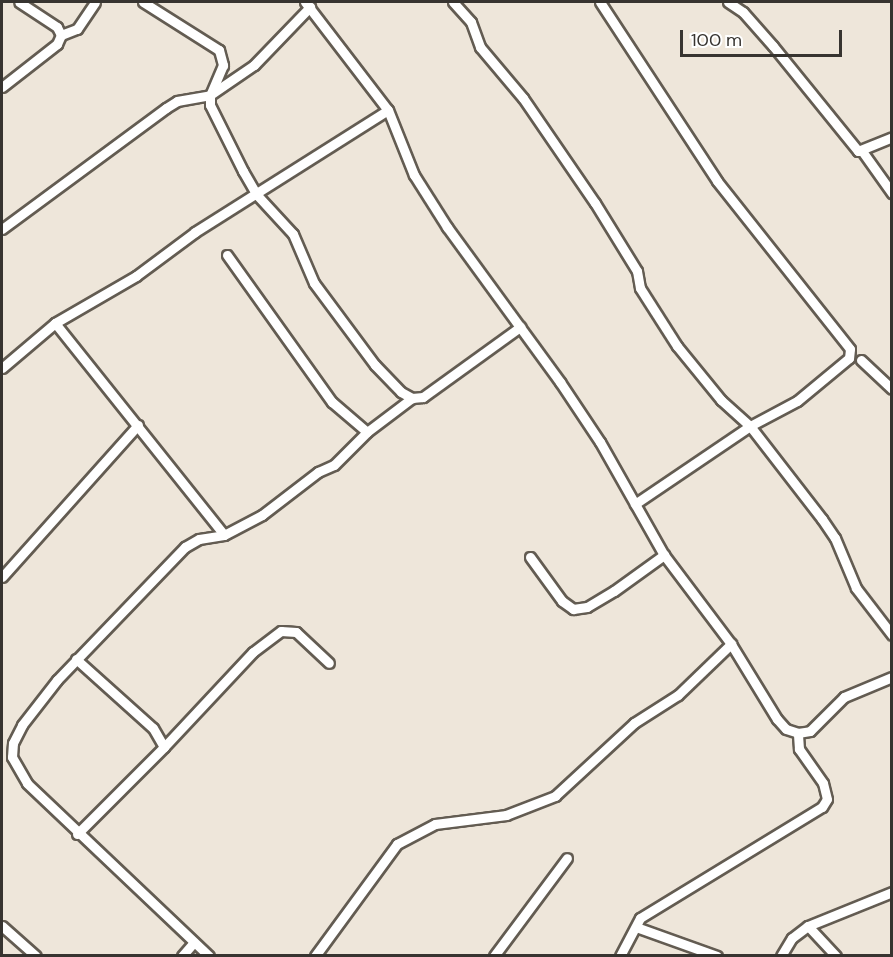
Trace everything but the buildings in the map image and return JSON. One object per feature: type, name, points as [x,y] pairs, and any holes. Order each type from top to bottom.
[{"type":"street","points":[[19,2],[57,27],[62,35]]},
{"type":"street","points":[[2,87],[57,44],[62,35],[77,30],[95,2]]},
{"type":"street","points":[[143,2],[219,50],[223,65],[210,95],[210,105],[257,195],[293,234],[314,283],[375,365],[412,398]]},
{"type":"street","points":[[453,2],[471,22],[480,47],[523,98],[595,203],[637,271],[640,288],[677,346],[721,400],[750,426],[835,538],[856,588],[891,636]]},
{"type":"street","points":[[600,2],[722,188],[849,349],[849,358],[797,401],[750,426],[635,504]]},
{"type":"street","points":[[728,2],[743,12],[850,142],[862,151],[891,193]]},
{"type":"street","points":[[2,229],[166,108],[177,101],[210,95],[254,65],[308,4],[388,110],[414,176],[484,283],[520,327],[600,442],[664,555],[731,644],[777,719],[786,729],[798,733],[810,731],[854,691],[891,677]]},
{"type":"street","points":[[2,368],[55,323],[136,276],[195,232],[257,195],[388,110]]},
{"type":"street","points":[[862,151],[891,137]]},
{"type":"street","points":[[227,255],[332,402],[367,432]]},
{"type":"street","points":[[55,323],[224,536]]},
{"type":"street","points":[[209,956],[77,834],[27,783],[6,752],[22,725],[76,659],[184,547],[199,539],[224,536],[262,515],[318,472],[334,465],[367,432],[412,398],[423,397],[520,327]]},
{"type":"street","points":[[861,360],[891,389]]},
{"type":"street","points":[[2,577],[138,425]]},
{"type":"street","points":[[530,557],[562,602],[573,609],[587,607],[614,591],[664,555]]},
{"type":"street","points":[[77,834],[164,747],[253,652],[281,631],[296,632],[329,663]]},
{"type":"street","points":[[315,956],[397,844],[435,824],[506,815],[555,796],[634,723],[678,695],[731,644]]},
{"type":"street","points":[[76,659],[153,729],[164,747]]},
{"type":"street","points":[[620,956],[640,918],[822,807],[827,794],[799,749],[798,733]]},
{"type":"street","points":[[494,956],[567,858]]},
{"type":"street","points":[[782,956],[792,938],[808,926],[891,892]]},
{"type":"street","points":[[2,926],[36,956]]},
{"type":"street","points":[[808,926],[836,956]]},
{"type":"street","points":[[636,927],[717,956]]},
{"type":"street","points":[[182,956],[194,942]]}]
